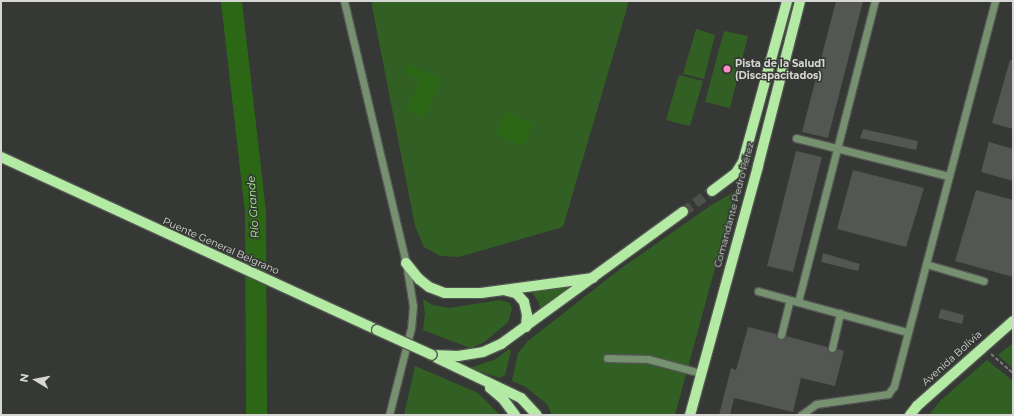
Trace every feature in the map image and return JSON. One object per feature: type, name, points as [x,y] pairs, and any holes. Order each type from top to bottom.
[{"type":"main road","points":[[712,191],[736,173],[742,162],[787,1]]},
{"type":"main road","name":"Comandante Pedro Pérez","points":[[690,415],[758,166],[800,1]]},
{"type":"main road","name":"Puente General Belgrano","points":[[1,157],[432,355],[479,379]]},
{"type":"main road","points":[[432,355],[458,356],[483,352],[501,344],[683,212]]},
{"type":"main road","points":[[406,263],[419,279],[436,291],[462,294],[594,278]]},
{"type":"main road","points":[[503,290],[516,293],[524,302],[527,315],[526,327]]},
{"type":"main road","name":"Avenida Bolivia","points":[[910,415],[1013,321]]},
{"type":"main road","points":[[479,379],[503,399],[515,415]]},
{"type":"main road","points":[[479,379],[521,398],[537,415]]},
{"type":"street","points":[[344,1],[406,263],[413,306],[411,328],[389,415]]},
{"type":"street","points":[[798,302],[875,1]]},
{"type":"street","points":[[802,415],[816,404],[888,394],[894,386],[994,1]]},
{"type":"street","points":[[796,138],[948,176]]},
{"type":"street","points":[[926,264],[984,281]]},
{"type":"street","points":[[758,291],[907,332]]},
{"type":"street","points":[[781,335],[790,300]]},
{"type":"street","points":[[832,348],[840,313]]},
{"type":"street","points":[[607,358],[648,359],[701,373]]},
{"type":"path","points":[[985,345],[991,354],[1013,373]]},
{"type":"shaded area","points":[[371,1],[629,1],[563,227],[459,257],[440,256],[424,247],[415,226]]},
{"type":"shaded area","points":[[696,29],[715,35],[704,79],[683,74]]},
{"type":"shaded area","name":"Pista de la Salud1 (Discapacitados)","points":[[724,31],[748,36],[730,108],[705,102]]},
{"type":"shaded area","points":[[408,64],[442,80],[424,117],[406,109],[420,81],[404,73]]},
{"type":"shaded area","points":[[679,75],[703,81],[690,126],[666,120]]},
{"type":"shaded area","points":[[506,112],[533,124],[523,146],[496,134]]},
{"type":"shaded area","points":[[736,191],[675,415],[552,415],[547,404],[524,386],[512,381],[518,353],[528,341],[620,269],[713,204]]},
{"type":"shaded area","points":[[570,287],[540,310],[539,303],[532,292]]},
{"type":"shaded area","points":[[423,299],[432,305],[449,308],[500,300],[510,303],[512,309],[508,322],[483,343],[470,348],[423,330],[425,314]]},
{"type":"shaded area","points":[[1013,343],[1013,369],[998,355]]},
{"type":"shaded area","points":[[509,349],[511,351],[505,375],[500,378],[470,368],[496,359]]},
{"type":"shaded area","points":[[987,360],[1013,381],[1013,415],[929,415],[941,400]]},
{"type":"shaded area","points":[[415,366],[478,393],[500,415],[404,415]]},
{"type":"building","points":[[836,1],[863,1],[828,138],[802,132]]},
{"type":"building","points":[[1010,60],[1013,60],[1013,129],[992,123]]},
{"type":"building","points":[[863,129],[918,141],[916,150],[860,138]]},
{"type":"building","points":[[989,142],[1013,149],[1013,181],[981,172]]},
{"type":"building","points":[[796,151],[822,157],[793,272],[767,266]]},
{"type":"building","points":[[853,170],[924,188],[906,247],[837,229]]},
{"type":"building","points":[[976,190],[1013,200],[1013,277],[955,261]]},
{"type":"building","points":[[823,253],[860,264],[858,271],[821,262]]},
{"type":"building","points":[[941,309],[964,315],[962,324],[938,318]]},
{"type":"building","points":[[748,327],[776,334],[780,340],[786,336],[827,347],[831,353],[837,349],[844,351],[835,386],[801,378],[793,412],[734,398],[730,415],[719,415],[731,368],[736,370]]},
{"type":"waterway","name":"Río Grande","points":[[231,1],[255,211],[256,415]]},
{"type":"tunnel","points":[[683,212],[712,191]]},
{"type":"place","name":"Pista de la Salud1 (Discapacitados)","points":[[727,69]]}]
